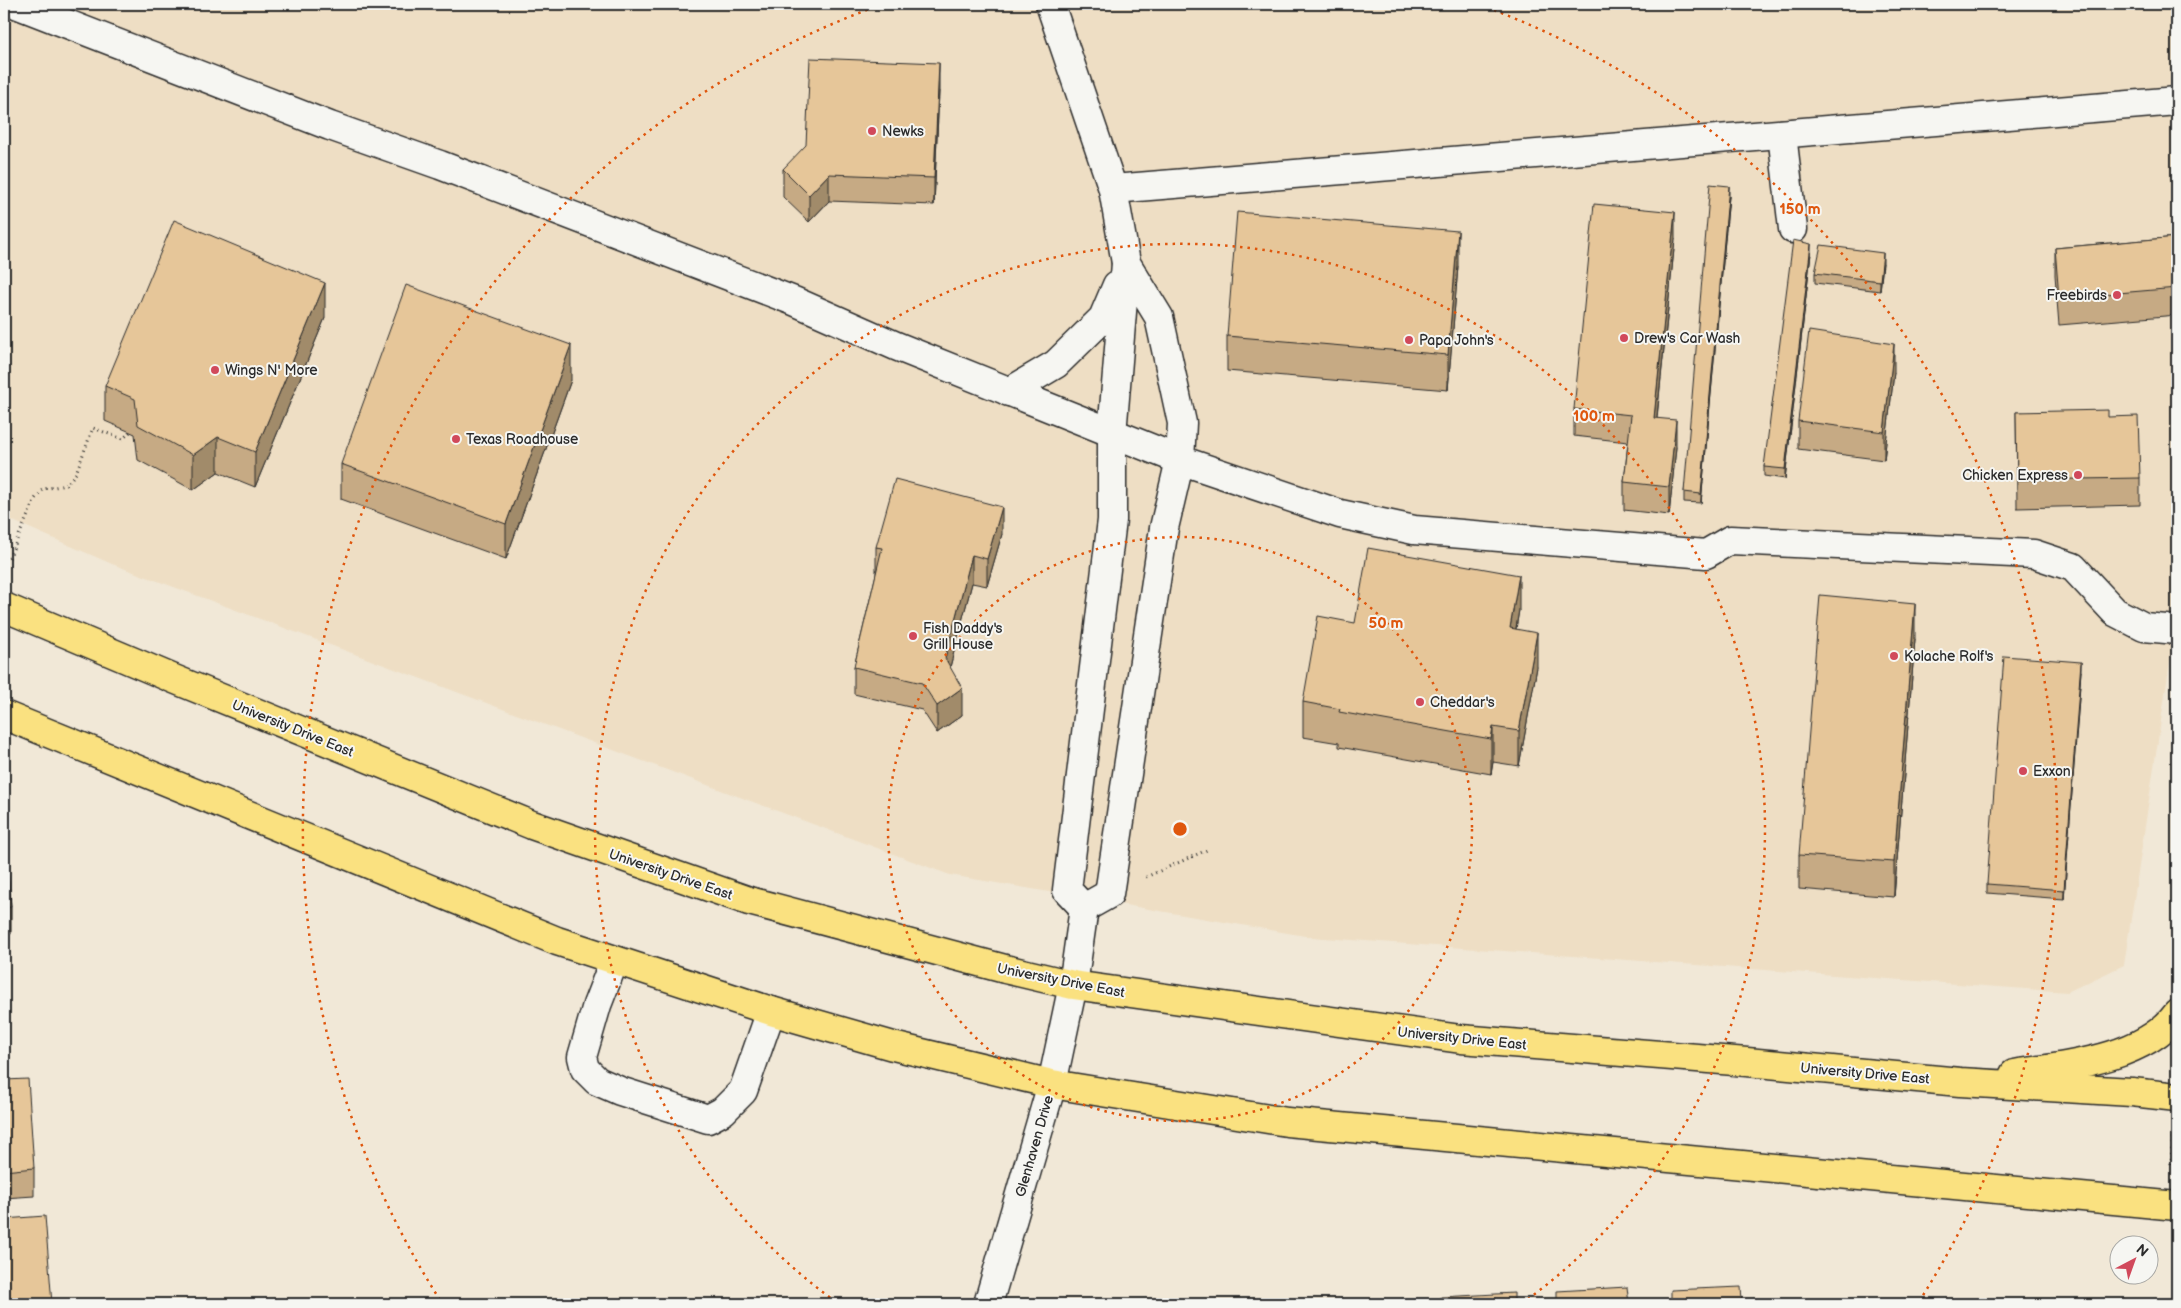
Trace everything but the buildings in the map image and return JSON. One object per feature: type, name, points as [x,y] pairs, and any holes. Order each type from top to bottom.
[{"type":"main road","name":"University Drive East","points":[[4,607],[174,679],[523,821],[646,865],[748,901],[995,967],[1073,985],[1461,1040],[1747,1062],[1960,1082],[2132,1092],[2177,1097]]},
{"type":"main road","points":[[4,714],[557,941],[771,1011],[893,1046],[1052,1084],[1287,1122],[2177,1206]]},
{"type":"main road","points":[[1960,1082],[2058,1067],[2112,1056],[2152,1038],[2172,1021],[2177,1014]]},
{"type":"street","points":[[16,4],[330,126],[440,165],[794,301],[1112,434],[1180,460],[1340,514],[1414,530],[1706,554],[1730,540],[2034,554],[2073,567],[2115,612],[2144,627],[2177,630]]},
{"type":"street","points":[[1050,4],[1113,189],[1126,263],[1112,434],[1112,520],[1067,890],[1084,908],[1109,894],[1164,528],[1180,460],[1182,423],[1159,317],[1126,263]]},
{"type":"street","points":[[1113,189],[2177,101]]},
{"type":"street","points":[[1782,134],[1793,229]]},
{"type":"street","points":[[1009,392],[1056,364],[1103,318],[1126,263]]},
{"type":"street","name":"Glenhaven Drive","points":[[988,1304],[1052,1084],[1073,985],[1084,908]]},
{"type":"street","points":[[614,961],[597,1006],[582,1057],[585,1068],[597,1081],[620,1091],[708,1119],[722,1111],[742,1091],[771,1011]]},
{"type":"path","points":[[10,558],[35,499],[43,489],[66,485],[76,473],[93,428],[123,439],[130,432]]},
{"type":"path","points":[[1141,878],[1207,850]]},
{"type":"path","points":[[2171,1164],[2173,1127]]},
{"type":"shaded area","points":[[4,4],[2177,4],[2177,615],[2124,965],[2067,992],[1311,937],[950,875],[112,564],[4,517]]},
{"type":"place","name":"Newks","points":[[872,131]]},
{"type":"place","name":"Freebirds","points":[[2117,295]]},
{"type":"place","name":"Drew's Car Wash","points":[[1624,338]]},
{"type":"place","name":"Papa John's","points":[[1409,340]]},
{"type":"place","name":"Wings N' More","points":[[215,370]]},
{"type":"place","name":"Texas Roadhouse","points":[[456,439]]},
{"type":"place","name":"Chicken Express","points":[[2078,475]]},
{"type":"place","name":"Fish Daddy's Grill House","points":[[913,636]]},
{"type":"place","name":"Kolache Rolf's","points":[[1894,656]]},
{"type":"place","name":"Cheddar's","points":[[1420,702]]},
{"type":"place","name":"Exxon","points":[[2023,771]]}]
